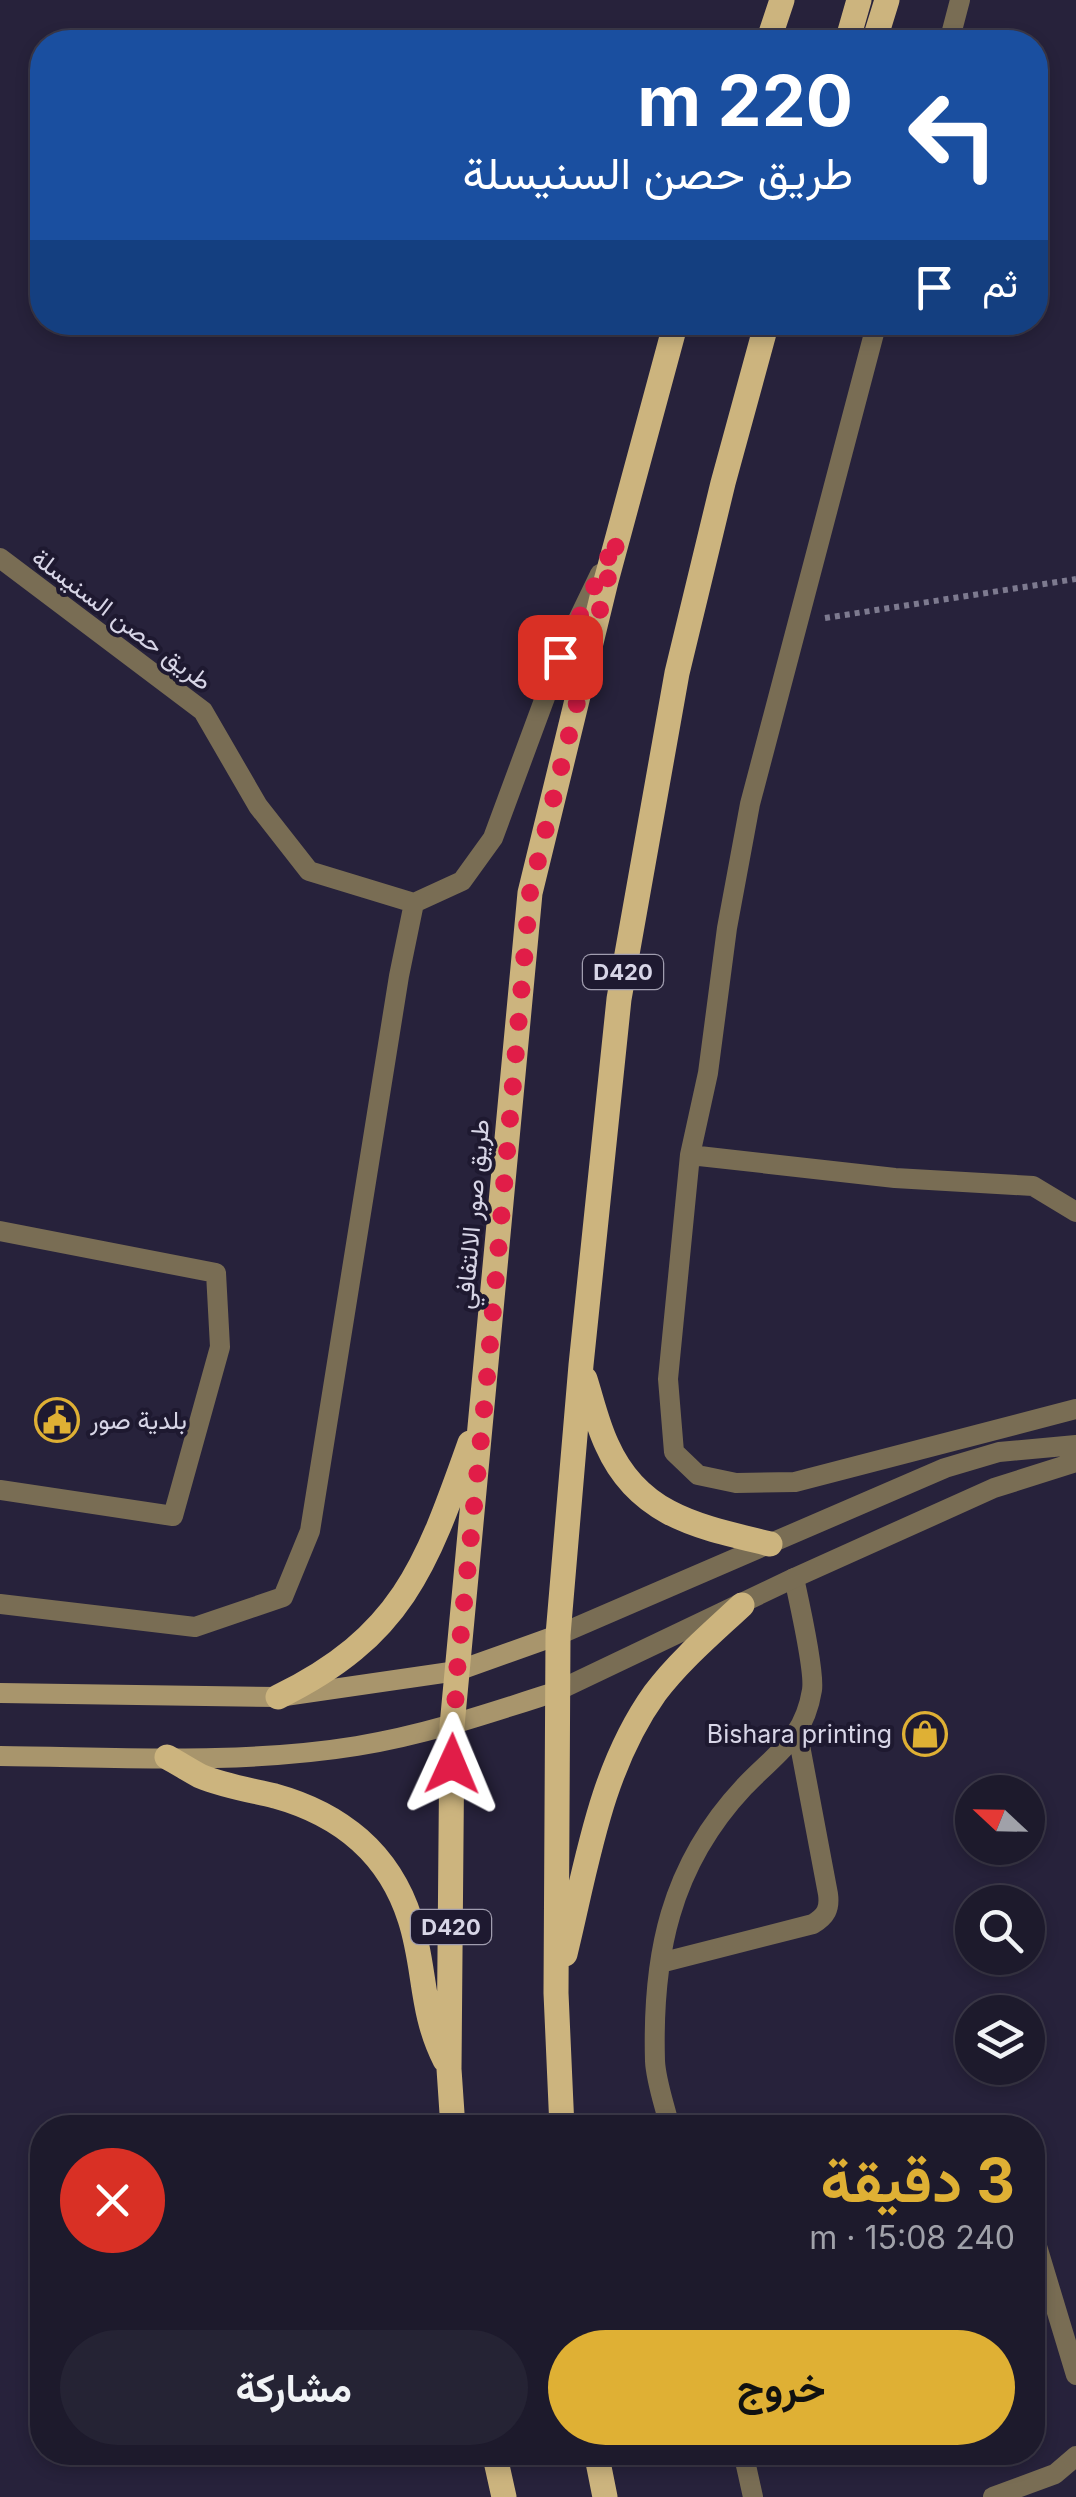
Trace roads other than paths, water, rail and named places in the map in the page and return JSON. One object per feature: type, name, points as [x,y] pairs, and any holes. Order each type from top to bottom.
[{"type":"main road","points":[[772,30],[782,0]]},
{"type":"main road","points":[[850,30],[859,0]]},
{"type":"main road","points":[[878,30],[887,0]]},
{"type":"main road","name":"طريق صور الالتفافي","points":[[452,2115],[452,1726],[530,893],[672,335]]},
{"type":"main road","name":"D420","points":[[561,2115],[556,1993],[555,1692],[581,1365],[618,999],[677,673],[722,482],[764,335]]},
{"type":"main road","points":[[581,1365],[606,1444],[623,1474],[647,1500],[676,1518],[770,1544]]},
{"type":"main road","points":[[278,1698],[322,1676],[360,1647],[394,1612],[420,1572],[440,1528],[485,1400]]},
{"type":"main road","points":[[556,1993],[600,1807],[614,1766],[656,1692],[683,1660],[742,1605]]},
{"type":"main road","points":[[0,1693],[278,1698],[457,1671],[558,1635]]},
{"type":"main road","points":[[0,1756],[263,1756],[357,1746],[452,1726],[555,1692]]},
{"type":"main road","points":[[166,1757],[202,1776],[312,1807],[346,1826],[375,1852],[397,1885],[412,1922],[426,2014],[450,2069]]},
{"type":"main road","points":[[497,2465],[504,2497]]},
{"type":"main road","points":[[598,2465],[604,2497]]},
{"type":"street","points":[[952,30],[960,0]]},
{"type":"street","points":[[874,335],[750,804],[708,1072],[690,1155],[668,1379],[674,1452],[698,1475],[736,1482],[795,1482],[1076,1409]]},
{"type":"street","points":[[0,1604],[195,1627],[283,1597],[310,1531],[414,903],[462,881],[494,838],[560,657],[618,537]]},
{"type":"street","name":"طريق حصن السنيسلة","points":[[0,558],[203,711],[258,806],[309,871],[414,903]]},
{"type":"street","points":[[690,1155],[896,1178],[1034,1186],[1076,1212]]},
{"type":"street","points":[[0,1231],[216,1273],[220,1347],[173,1516],[0,1490]]},
{"type":"street","points":[[558,1635],[944,1468],[999,1452],[1076,1446]]},
{"type":"street","points":[[555,1692],[994,1488],[1076,1462]]},
{"type":"street","points":[[660,1963],[814,1924],[824,1918],[829,1906],[798,1735],[813,1687],[794,1578]]},
{"type":"street","points":[[667,2115],[655,2064],[660,1963],[672,1902],[704,1834],[744,1787],[798,1735]]},
{"type":"street","points":[[1045,2273],[1076,2375]]},
{"type":"street","points":[[992,2497],[1055,2474],[1076,2456]]},
{"type":"street","points":[[746,2465],[753,2497]]},
{"type":"place","name":"بلدية صور","points":[[57,1420]]},
{"type":"place","name":"Bishara printing","points":[[925,1734]]}]
